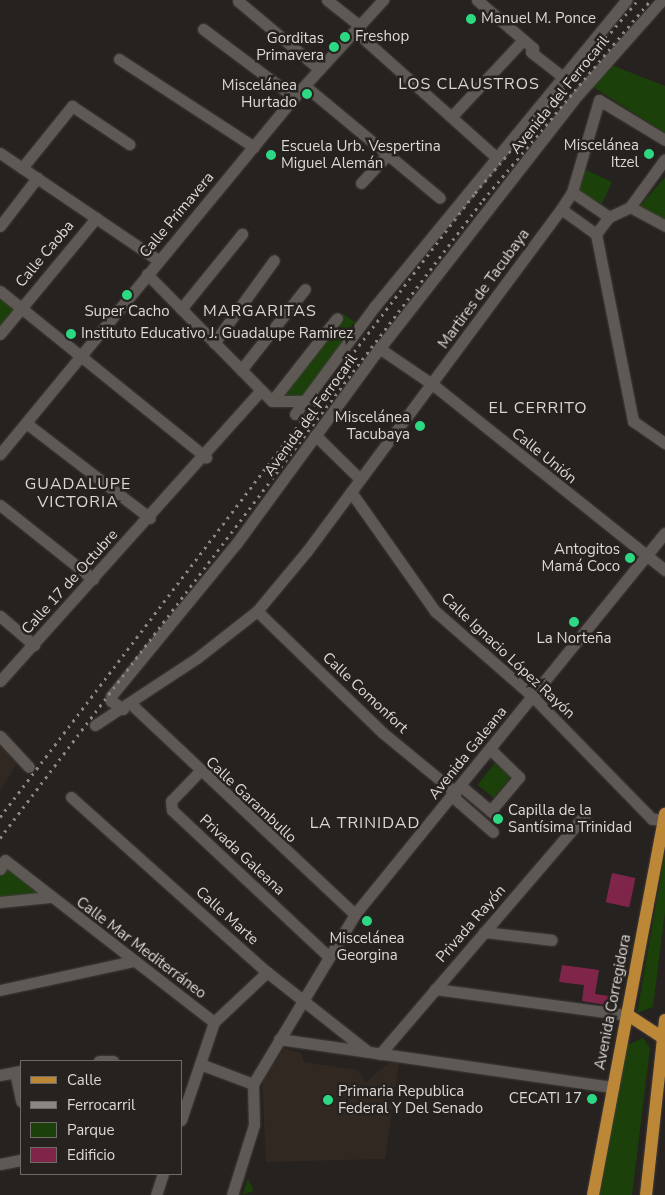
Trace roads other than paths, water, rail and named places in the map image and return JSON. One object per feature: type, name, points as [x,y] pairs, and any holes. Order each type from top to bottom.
[{"type":"main road","name":"Avenida Corregidora","points":[[593,1195],[665,814]]},
{"type":"main road","points":[[628,1015],[664,1038]]},
{"type":"main road","points":[[646,1195],[665,1020]]},
{"type":"street","points":[[327,0],[495,156]]},
{"type":"street","name":"Calle Primavera","points":[[0,454],[158,260],[294,98],[383,0]]},
{"type":"street","points":[[477,0],[533,48],[535,46],[566,74]]},
{"type":"street","name":"Avenida del Ferrocaril","points":[[295,414],[495,156],[566,74],[626,0]]},
{"type":"street","name":"Avenida del Ferrocaril","points":[[127,706],[111,701],[112,696],[236,544],[379,348],[586,85],[662,0]]},
{"type":"street","points":[[238,1],[319,69]]},
{"type":"street","points":[[203,29],[294,98]]},
{"type":"street","points":[[453,115],[523,40]]},
{"type":"street","points":[[119,59],[254,147]]},
{"type":"street","points":[[586,85],[600,96],[599,100],[665,140]]},
{"type":"street","points":[[305,86],[386,156],[440,198]]},
{"type":"street","name":"Martires de Tacubaya","points":[[95,725],[127,706],[257,611],[351,492],[561,209],[572,192],[599,100]]},
{"type":"street","points":[[22,168],[72,106],[129,144]]},
{"type":"street","points":[[0,154],[158,260]]},
{"type":"street","points":[[362,183],[386,156]]},
{"type":"street","points":[[596,234],[609,217],[630,207],[665,159]]},
{"type":"street","points":[[0,226],[37,178]]},
{"type":"street","points":[[572,192],[609,217]]},
{"type":"street","points":[[630,207],[665,226]]},
{"type":"street","points":[[561,209],[596,234],[633,421],[665,443]]},
{"type":"street","name":"Calle Caoba","points":[[0,334],[96,218]]},
{"type":"street","points":[[181,309],[242,234]]},
{"type":"street","points":[[214,343],[274,260]]},
{"type":"street","points":[[147,274],[272,401],[336,318]]},
{"type":"street","points":[[241,370],[305,289]]},
{"type":"street","points":[[0,291],[81,354],[206,457]]},
{"type":"street","name":"Calle Unión","points":[[379,348],[432,384],[665,570]]},
{"type":"street","name":"Calle 17 de Octubre","points":[[0,682],[206,457],[261,390]]},
{"type":"street","name":"Avenida del Ferrocaril","points":[[272,401],[304,401]]},
{"type":"street","points":[[26,423],[150,518]]},
{"type":"street","points":[[315,435],[360,478]]},
{"type":"street","name":"Calle Ignacio López Rayón","points":[[351,492],[434,611],[532,696],[652,819],[664,819]]},
{"type":"street","points":[[0,505],[93,580]]},
{"type":"street","name":"Avenida Galeana","points":[[301,998],[355,914],[491,750],[532,696],[665,532]]},
{"type":"street","name":"Calle Comonfort","points":[[257,611],[383,733],[456,792]]},
{"type":"street","points":[[0,616],[34,644]]},
{"type":"street","name":"Calle Garambullo","points":[[127,706],[355,914]]},
{"type":"street","points":[[0,736],[29,767]]},
{"type":"street","points":[[456,792],[493,811],[519,777],[491,750]]},
{"type":"street","name":"Privada Galeana","points":[[199,772],[171,801],[172,810],[328,956]]},
{"type":"street","points":[[456,792],[493,832]]},
{"type":"street","name":"Calle Marte","points":[[71,797],[267,972],[367,1052]]},
{"type":"street","name":"Privada Rayón","points":[[380,1054],[586,814]]},
{"type":"street","name":"Calle Mar Mediterráneo","points":[[0,869],[5,860],[50,897],[214,1022]]},
{"type":"street","points":[[0,902],[50,897]]},
{"type":"street","points":[[484,932],[552,940]]},
{"type":"street","points":[[0,990],[133,961]]},
{"type":"street","points":[[182,1117],[214,1022],[267,972]]},
{"type":"street","points":[[435,989],[628,1015]]},
{"type":"street","points":[[232,1195],[254,1125],[253,1084],[301,998]]},
{"type":"street","points":[[279,1039],[614,1087]]},
{"type":"street","points":[[200,1064],[253,1084]]},
{"type":"street","points":[[0,1075],[18,1071],[20,1091]]},
{"type":"street","points":[[182,1080],[194,1084]]},
{"type":"street","points":[[0,1164],[20,1160]]},
{"type":"street","points":[[156,1195],[163,1175]]},
{"type":"railway","points":[[0,817],[475,193],[638,0]]},
{"type":"railway","points":[[0,838],[483,200],[651,0]]},
{"type":"place","name":"Manuel M. Ponce","points":[[471,19]]},
{"type":"place","name":"Freshop","points":[[345,37]]},
{"type":"place","name":"Gorditas Primavera","points":[[334,47]]},
{"type":"place","name":"Miscelánea Hurtado","points":[[307,94]]},
{"type":"place","name":"Miscelánea Itzel","points":[[649,154]]},
{"type":"place","name":"Escuela Urb. Vespertina Miguel Alemán","points":[[271,155]]},
{"type":"place","name":"Super Cacho","points":[[127,295]]},
{"type":"place","name":"Instituto Educativo J. Guadalupe Ramirez","points":[[71,334]]},
{"type":"place","name":"Miscelánea Tacubaya","points":[[420,426]]},
{"type":"place","name":"Antogitos Mamá Coco","points":[[630,558]]},
{"type":"place","name":"La Norteña","points":[[574,622]]},
{"type":"place","name":"Capilla de la Santísima Trinidad","points":[[498,819]]},
{"type":"place","name":"Miscelánea Georgina","points":[[367,921]]},
{"type":"place","name":"CECATI 17","points":[[592,1099]]},
{"type":"place","name":"Primaria Republica Federal Y Del Senado","points":[[328,1100]]},
{"type":"district","name":"LOS CLAUSTROS","points":[[469,84]]},
{"type":"district","name":"MARGARITAS","points":[[260,311]]},
{"type":"district","name":"EL CERRITO","points":[[538,408]]},
{"type":"district","name":"GUADALUPE VICTORIA","points":[[78,493]]},
{"type":"district","name":"LA TRINIDAD","points":[[365,823]]}]
